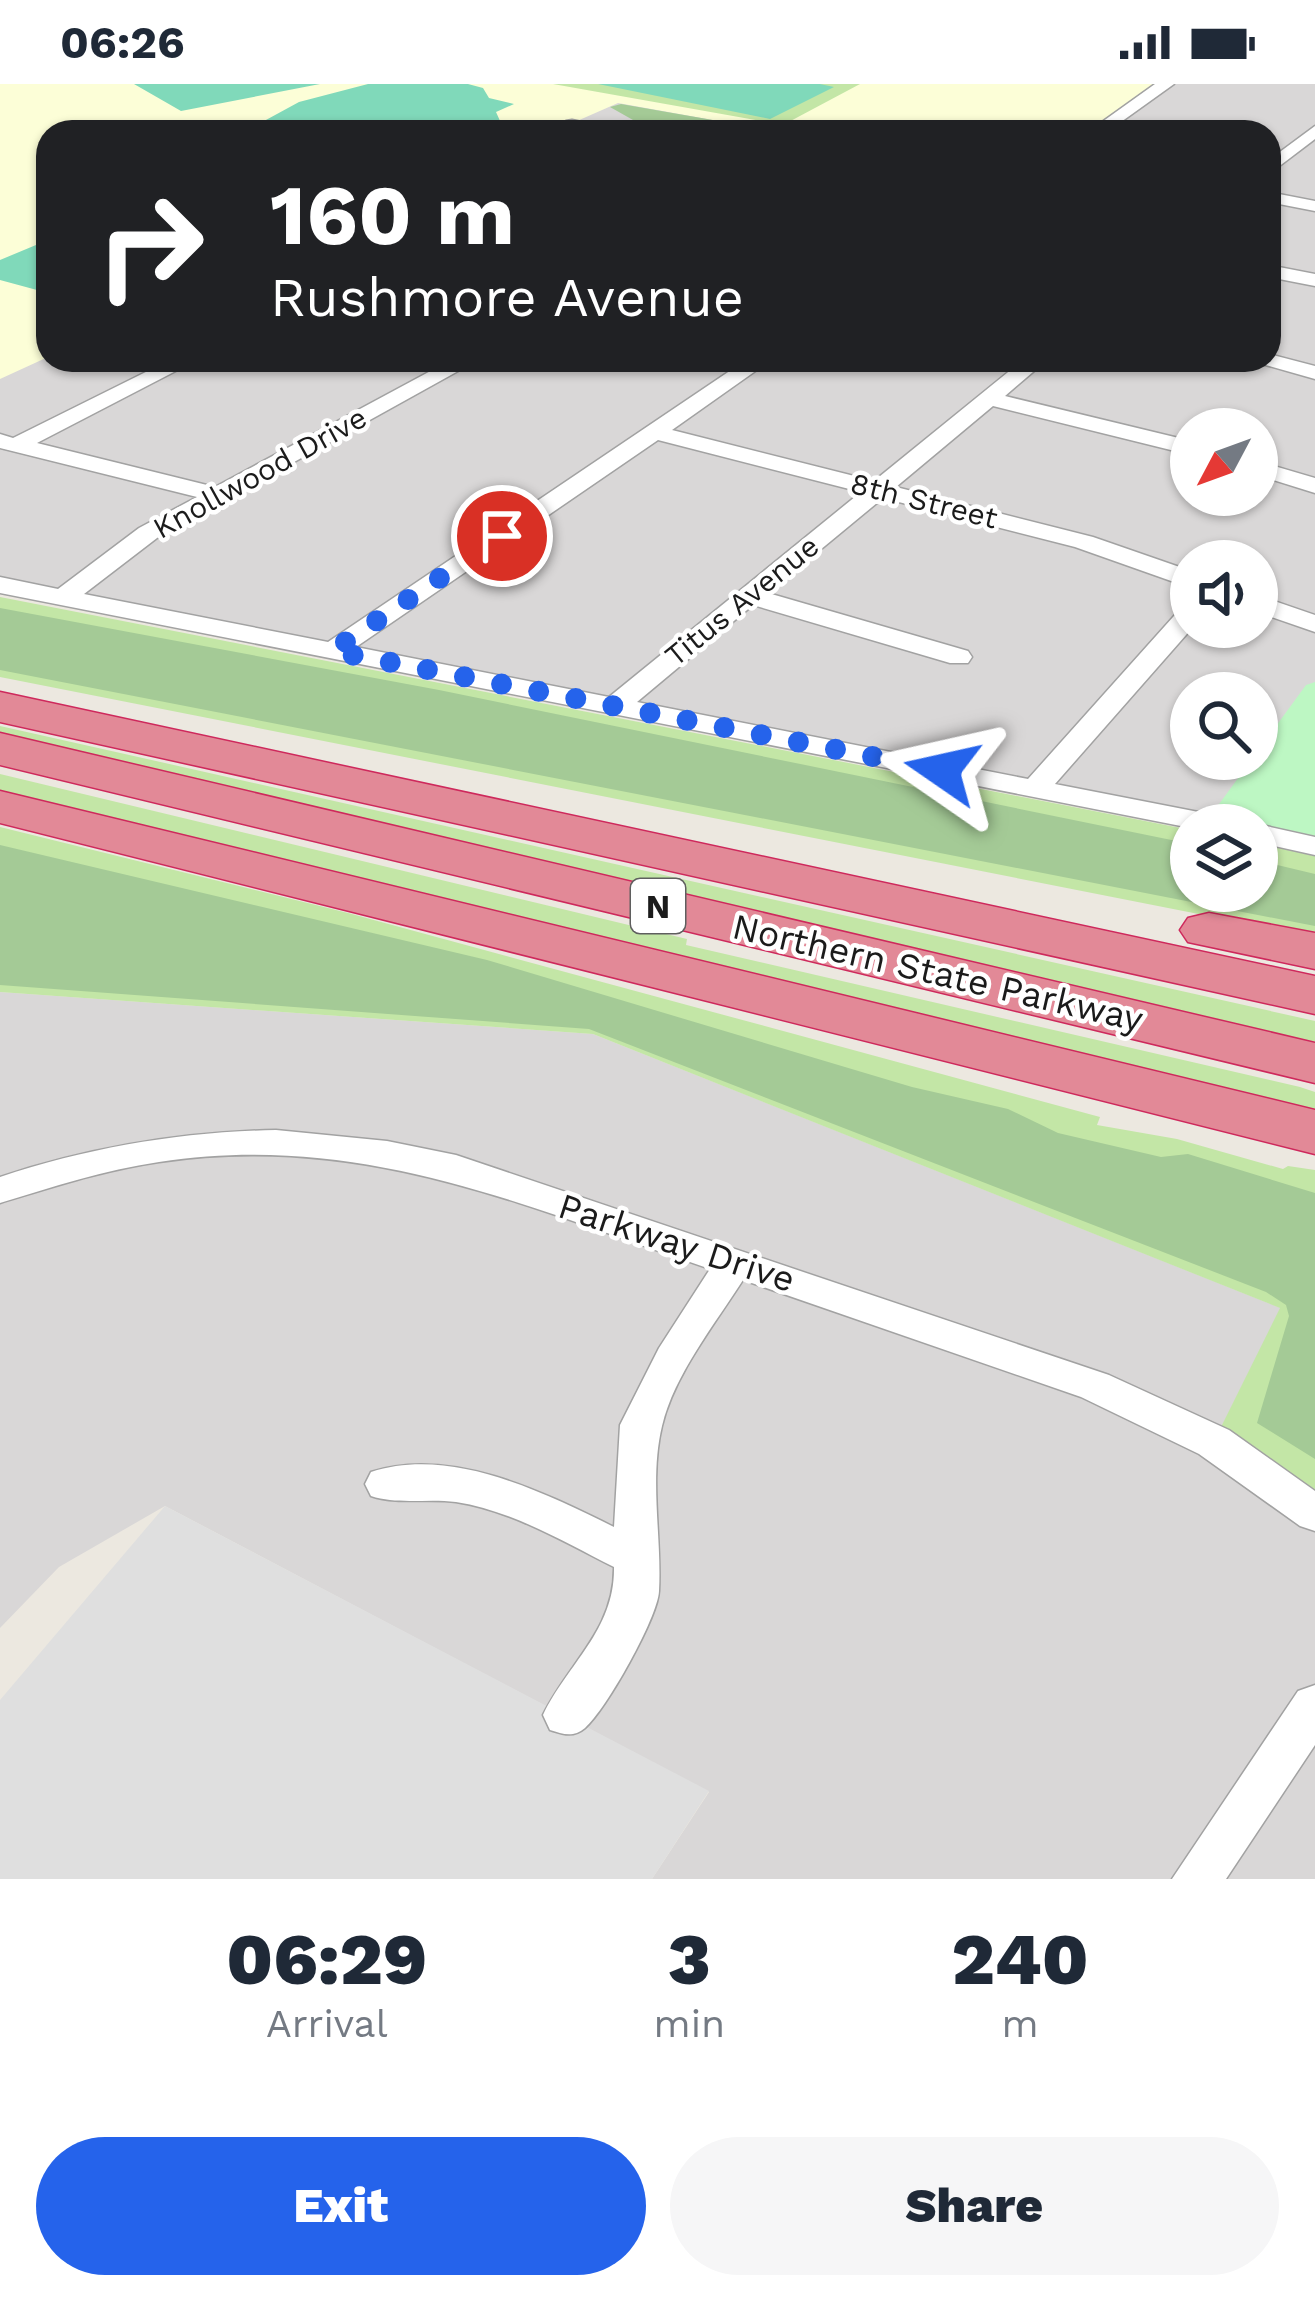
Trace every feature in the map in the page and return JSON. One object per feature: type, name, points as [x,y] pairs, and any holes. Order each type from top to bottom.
[{"type":"highway","points":[[0,688],[1315,951]]},
{"type":"highway","name":"Northern State Parkway","points":[[0,707],[1315,995]]},
{"type":"highway","name":"Northern State Parkway","points":[[0,749],[1315,1064]]},
{"type":"highway","points":[[0,807],[1315,1132]]},
{"type":"highway","points":[[752,992],[941,1059],[1315,1153]]},
{"type":"street","points":[[1114,120],[1166,84]]},
{"type":"street","points":[[1281,159],[1315,131]]},
{"type":"street","points":[[1281,199],[1315,206]]},
{"type":"street","points":[[1281,273],[1315,280]]},
{"type":"street","points":[[1281,363],[1315,373]]},
{"type":"street","points":[[8,443],[160,372]]},
{"type":"street","name":"Knollwood Drive","points":[[62,598],[133,543],[444,372]]},
{"type":"street","points":[[332,651],[742,372]]},
{"type":"street","name":"Titus Avenue","points":[[615,706],[1021,372]]},
{"type":"street","points":[[988,399],[1170,443]]},
{"type":"street","name":"8th Street","points":[[655,432],[1084,542],[1170,573]]},
{"type":"street","points":[[8,443],[218,495]]},
{"type":"street","points":[[1278,475],[1315,486]]},
{"type":"street","points":[[0,585],[1170,815]]},
{"type":"street","points":[[749,596],[958,657]]},
{"type":"street","points":[[1278,611],[1315,624]]},
{"type":"street","points":[[1035,788],[1170,637]]},
{"type":"street","points":[[1278,837],[1315,846]]},
{"type":"street","name":"Parkway Drive","points":[[0,1190],[74,1166],[188,1144],[338,1143],[443,1164],[1095,1386],[1214,1442],[1315,1514]]},
{"type":"street","points":[[567,1715],[603,1664],[637,1598],[635,1503],[641,1425],[673,1359],[735,1261]]},
{"type":"street","points":[[386,1484],[420,1479],[472,1484],[639,1558]]},
{"type":"street","points":[[1197,1879],[1315,1706]]},
{"type":"shaded area","points":[[0,84],[1315,84],[1315,846],[1278,833],[1278,804],[1170,804],[1170,808],[0,585]]},
{"type":"shaded area","points":[[0,84],[1166,84],[1114,120],[713,120],[618,103],[579,120],[36,120],[36,362],[0,379]]},
{"type":"shaded area","points":[[621,104],[713,120],[633,120],[610,107]]},
{"type":"shaded area","points":[[0,608],[439,690],[1170,840],[1170,898],[0,670]]},
{"type":"shaded area","points":[[0,845],[487,960],[912,1087],[1008,1109],[1058,1133],[1161,1157],[1188,1154],[1315,1193],[1315,1459],[1257,1423],[1289,1316],[1286,1305],[1266,1292],[589,1029],[0,985]]},
{"type":"shaded area","points":[[1278,865],[1315,874],[1315,926],[1243,912],[1278,912]]},
{"type":"shaded area","points":[[0,992],[593,1034],[1281,1308],[1214,1442],[1315,1514],[1315,1879],[652,1879],[709,1792],[165,1506],[59,1567],[0,1628]]},
{"type":"shaded area","points":[[165,1506],[709,1791],[652,1879],[0,1879],[0,1700]]},
{"type":"green space","points":[[134,84],[320,84],[181,111]]},
{"type":"green space","points":[[368,84],[468,84],[483,88],[489,98],[514,104],[496,112],[500,120],[266,120],[299,102]]},
{"type":"green space","points":[[553,84],[860,84],[792,120],[755,120]]},
{"type":"green space","points":[[598,84],[820,84],[834,87],[770,119]]},
{"type":"green space","points":[[36,245],[36,290],[0,280],[0,260]]},
{"type":"green space","points":[[0,597],[1170,826],[1170,908],[0,677]]},
{"type":"green space","points":[[1315,682],[1315,847],[1278,833],[1278,804],[1219,804],[1237,780],[1278,780],[1278,723],[1306,685]]},
{"type":"green space","points":[[0,726],[1315,1021],[1315,1042],[0,733]]},
{"type":"green space","points":[[0,774],[687,939],[686,945],[1300,1087],[1315,1092],[1315,1115],[0,798]]},
{"type":"green space","points":[[0,827],[348,913],[1100,1117],[1097,1125],[1177,1139],[1283,1169],[1315,1170],[1315,1491],[1221,1427],[1280,1308],[593,1034],[0,992]]},
{"type":"green space","points":[[1278,848],[1315,856],[1315,937],[1189,912],[1278,912]]},
{"type":"route","points":[[502,536],[332,651],[942,770]]}]
